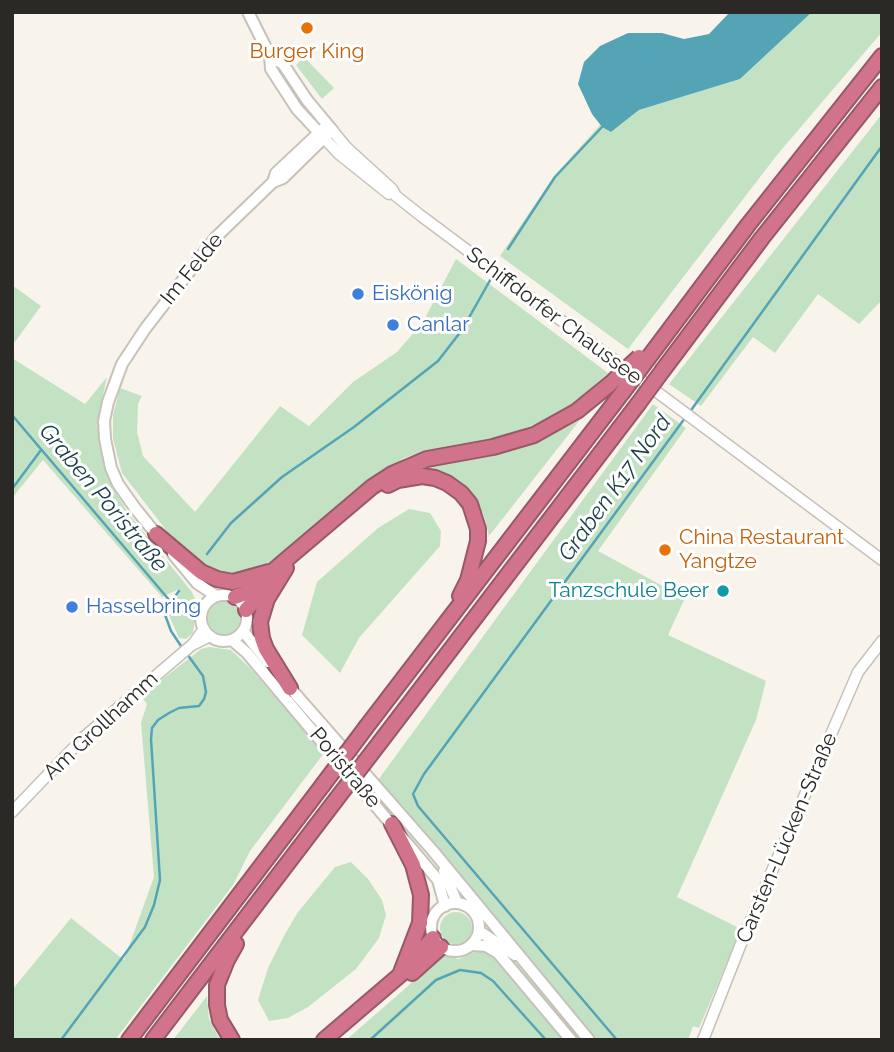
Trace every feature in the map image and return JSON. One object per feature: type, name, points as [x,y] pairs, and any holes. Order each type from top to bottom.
[{"type":"highway","points":[[129,1040],[447,622],[616,388],[691,300],[882,56]]},
{"type":"highway","points":[[153,1040],[762,238],[882,87]]},
{"type":"highway","points":[[246,610],[281,568],[372,487],[392,474],[427,459],[493,447],[534,435],[616,388]]},
{"type":"highway","points":[[235,597],[248,592],[281,568],[373,493],[398,480],[422,475],[447,482],[461,493],[470,504],[478,529],[478,541],[468,580],[447,622]]},
{"type":"highway","points":[[156,534],[201,572],[217,579],[233,582],[281,568]]},
{"type":"highway","points":[[281,568],[260,622],[266,649],[290,688]]},
{"type":"highway","points":[[392,824],[413,864],[421,895],[420,923],[400,975]]},
{"type":"highway","points":[[232,1040],[220,1020],[217,985],[227,960],[267,891]]},
{"type":"highway","points":[[324,1040],[437,943]]},
{"type":"highway","points":[[333,1040],[437,943]]},
{"type":"main road","name":"Schiffdorfer Chaussee","points":[[248,12],[270,55],[283,64],[326,131]]},
{"type":"main road","name":"Im Felde","points":[[156,534],[118,484],[107,455],[104,421],[121,363],[216,237],[273,182],[283,178],[326,131]]},
{"type":"main road","points":[[156,534],[197,583],[216,596]]},
{"type":"main road","points":[[197,583],[205,604]]},
{"type":"main road","points":[[216,596],[235,597],[246,610],[243,631],[232,640],[220,641],[207,633],[201,617],[205,604],[216,596]]},
{"type":"main road","name":"Poristraße","points":[[243,631],[433,851],[589,1040]]},
{"type":"main road","name":"Poristraße","points":[[232,640],[247,653],[438,880],[445,906]]},
{"type":"main road","name":"Poristraße","points":[[433,851],[457,903],[470,908],[474,913],[478,919],[479,931],[528,965]]},
{"type":"main road","points":[[457,903],[438,910],[431,923],[437,943],[454,952],[467,949],[479,931]]},
{"type":"main road","points":[[472,945],[486,946],[498,953],[571,1040]]},
{"type":"street","name":"Schiffdorfer Chaussee","points":[[326,131],[339,154],[389,194],[396,196],[882,560]]},
{"type":"street","name":"Am Grollhamm","points":[[12,812],[92,730],[207,633]]},
{"type":"street","name":"Carsten-Lücken-Straße","points":[[703,1040],[742,941],[858,672],[882,641]]},
{"type":"green space","points":[[812,12],[882,12],[882,32],[777,155],[628,349],[500,256],[554,176],[600,125],[611,132],[639,110],[740,79]]},
{"type":"green space","points":[[304,57],[334,88],[322,99],[296,65]]},
{"type":"green space","points":[[882,114],[882,300],[859,324],[818,294],[775,353],[753,337],[701,406],[669,384]]},
{"type":"green space","points":[[456,259],[608,373],[568,408],[545,421],[490,440],[426,451],[404,458],[350,494],[284,552],[257,570],[232,575],[217,574],[176,543],[122,473],[113,439],[113,415],[120,388],[142,396],[138,404],[137,432],[143,456],[195,512],[280,406],[309,426],[353,382],[397,352],[423,322]]},
{"type":"green space","points":[[12,285],[41,306],[12,346]]},
{"type":"green space","points":[[12,358],[85,404],[107,377],[98,418],[98,439],[104,466],[113,488],[129,514],[192,592],[197,604],[193,633],[186,639],[179,638],[168,613],[180,593],[177,590],[162,597],[43,460],[12,498]]},
{"type":"green space","points":[[653,404],[686,428],[598,551],[685,598],[668,635],[766,681],[756,720],[677,897],[741,929],[699,1028],[693,1026],[688,1040],[594,1040],[378,780]]},
{"type":"green space","points":[[580,420],[489,536],[484,516],[472,494],[451,477],[426,468],[540,441]]},
{"type":"green space","points":[[409,509],[430,513],[441,531],[440,546],[359,638],[340,673],[302,635],[317,582],[378,528]]},
{"type":"green space","points":[[224,602],[235,607],[240,618],[235,629],[224,634],[213,629],[208,618],[213,607]]},
{"type":"green space","points":[[209,647],[231,650],[324,753],[250,851],[233,885],[115,1040],[12,1040],[12,990],[71,918],[124,960],[154,877],[141,723],[147,704],[141,696],[201,649]]},
{"type":"green space","points":[[351,862],[368,879],[382,900],[386,915],[379,938],[356,969],[308,1007],[288,1018],[269,1021],[258,1000],[268,968],[285,934],[298,912],[335,867]]},
{"type":"green space","points":[[456,912],[467,917],[472,928],[467,939],[456,944],[445,939],[440,928],[445,917]]},
{"type":"green space","points":[[499,948],[517,964],[582,1040],[577,1040]]},
{"type":"green space","points":[[477,951],[494,957],[564,1040],[346,1040],[408,986],[435,958],[443,955],[459,959]]},
{"type":"green space","points":[[207,996],[209,1019],[220,1040],[173,1040]]},
{"type":"water","points":[[730,12],[812,12],[740,79],[639,110],[611,132],[602,127],[592,114],[578,84],[584,62],[600,46],[628,33],[662,33],[684,39],[709,34]]},
{"type":"waterway","points":[[508,249],[555,177],[602,127]]},
{"type":"waterway","name":"Graben K17 Nord","points":[[689,413],[882,146]]},
{"type":"waterway","points":[[207,554],[231,523],[282,477],[354,427],[438,361],[462,330],[493,275]]},
{"type":"waterway","name":"Graben Poristraße","points":[[12,415],[170,601]]},
{"type":"waterway","name":"Graben K17 Nord","points":[[617,1040],[418,806],[413,794],[424,774],[685,418]]},
{"type":"waterway","points":[[12,489],[41,450]]},
{"type":"waterway","points":[[179,591],[164,612],[171,631],[183,649]]},
{"type":"waterway","points":[[61,1040],[145,927],[154,905],[160,880],[152,728],[169,713],[179,708],[199,706],[204,699],[206,692],[203,676],[187,654]]},
{"type":"waterway","points":[[370,1040],[436,980],[460,970],[481,973],[493,981],[546,1040]]},
{"type":"place","name":"Burger King","points":[[307,28]]},
{"type":"place","name":"Eiskönig","points":[[358,294]]},
{"type":"place","name":"Canlar","points":[[393,325]]},
{"type":"place","name":"China Restaurant Yangtze","points":[[665,550]]},
{"type":"place","name":"Tanzschule Beer","points":[[723,591]]},
{"type":"place","name":"Hasselbring","points":[[72,607]]}]
